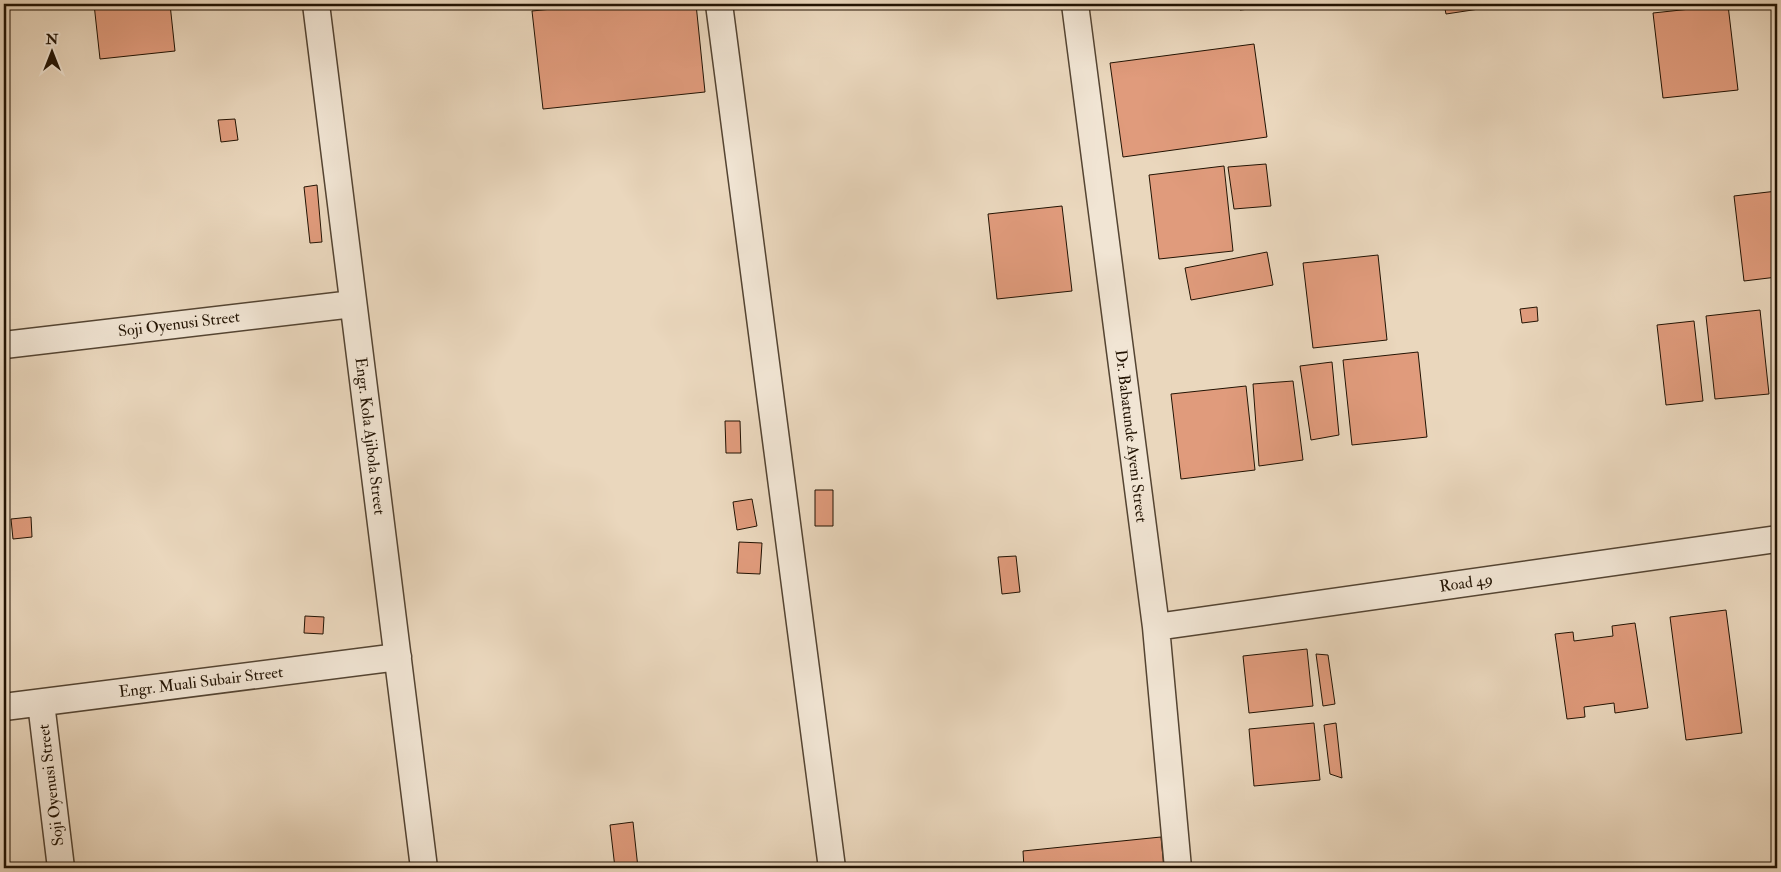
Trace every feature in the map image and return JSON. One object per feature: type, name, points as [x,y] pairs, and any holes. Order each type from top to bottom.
[{"type":"street","name":"Engr. Kola Ajibola Street","points":[[316,4],[424,868]]},
{"type":"street","points":[[720,4],[832,868]]},
{"type":"street","name":"Dr. Babatunde Ayeni Street","points":[[1075,4],[1156,627],[1178,868]]},
{"type":"street","name":"Soji Oyenusi Street","points":[[4,345],[353,304]]},
{"type":"street","name":"Road 49","points":[[1156,627],[1777,539]]},
{"type":"street","name":"Engr. Muali Subair Street","points":[[4,707],[398,657]]},
{"type":"street","name":"Soji Oyenusi Street","points":[[41,703],[61,868]]},
{"type":"building","points":[[94,4],[170,4],[175,51],[100,59]]},
{"type":"building","points":[[602,4],[696,4],[705,92],[543,109],[532,11]]},
{"type":"building","points":[[1239,4],[1298,4],[1240,10]]},
{"type":"building","points":[[1444,4],[1512,4],[1446,14]]},
{"type":"building","points":[[1728,5],[1738,90],[1663,98],[1653,13]]},
{"type":"building","points":[[1254,44],[1267,137],[1123,157],[1110,63]]},
{"type":"building","points":[[235,119],[238,140],[221,142],[218,120]]},
{"type":"building","points":[[1266,164],[1271,206],[1234,209],[1228,167]]},
{"type":"building","points":[[1224,166],[1233,251],[1159,259],[1149,175]]},
{"type":"building","points":[[317,185],[322,242],[310,243],[304,187]]},
{"type":"building","points":[[1777,191],[1777,277],[1744,281],[1734,196]]},
{"type":"building","points":[[1062,206],[1072,291],[997,299],[988,214]]},
{"type":"building","points":[[1267,252],[1273,285],[1191,300],[1185,268]]},
{"type":"building","points":[[1378,255],[1387,340],[1313,348],[1303,263]]},
{"type":"building","points":[[1537,307],[1538,321],[1522,323],[1520,309]]},
{"type":"building","points":[[1760,310],[1769,394],[1715,399],[1706,316]]},
{"type":"building","points":[[1694,321],[1703,401],[1666,405],[1657,325]]},
{"type":"building","points":[[1418,352],[1427,437],[1352,445],[1343,360]]},
{"type":"building","points":[[1332,362],[1339,435],[1311,440],[1300,366]]},
{"type":"building","points":[[1293,381],[1303,460],[1259,466],[1253,384]]},
{"type":"building","points":[[1246,386],[1255,470],[1181,479],[1171,394]]},
{"type":"building","points":[[725,421],[740,421],[741,453],[726,453]]},
{"type":"building","points":[[815,490],[833,490],[833,526],[815,526]]},
{"type":"building","points":[[752,499],[757,526],[737,530],[733,502]]},
{"type":"building","points":[[31,517],[32,537],[13,539],[11,519]]},
{"type":"building","points":[[739,542],[762,543],[760,574],[737,573]]},
{"type":"building","points":[[1016,556],[1020,592],[1002,594],[998,557]]},
{"type":"building","points":[[1726,610],[1742,733],[1686,740],[1670,617]]},
{"type":"building","points":[[305,616],[324,617],[323,634],[304,633]]},
{"type":"building","points":[[1635,623],[1648,708],[1615,713],[1614,703],[1584,707],[1585,717],[1567,719],[1555,634],[1573,632],[1574,641],[1613,636],[1612,626]]},
{"type":"building","points":[[1307,649],[1313,706],[1249,713],[1243,656]]},
{"type":"building","points":[[1316,654],[1328,655],[1335,704],[1323,706]]},
{"type":"building","points":[[1314,723],[1320,780],[1254,786],[1249,729]]},
{"type":"building","points":[[1336,723],[1342,778],[1330,774],[1324,725]]},
{"type":"building","points":[[633,822],[638,868],[615,868],[610,825]]},
{"type":"building","points":[[1161,837],[1164,868],[1024,868],[1023,851]]}]
